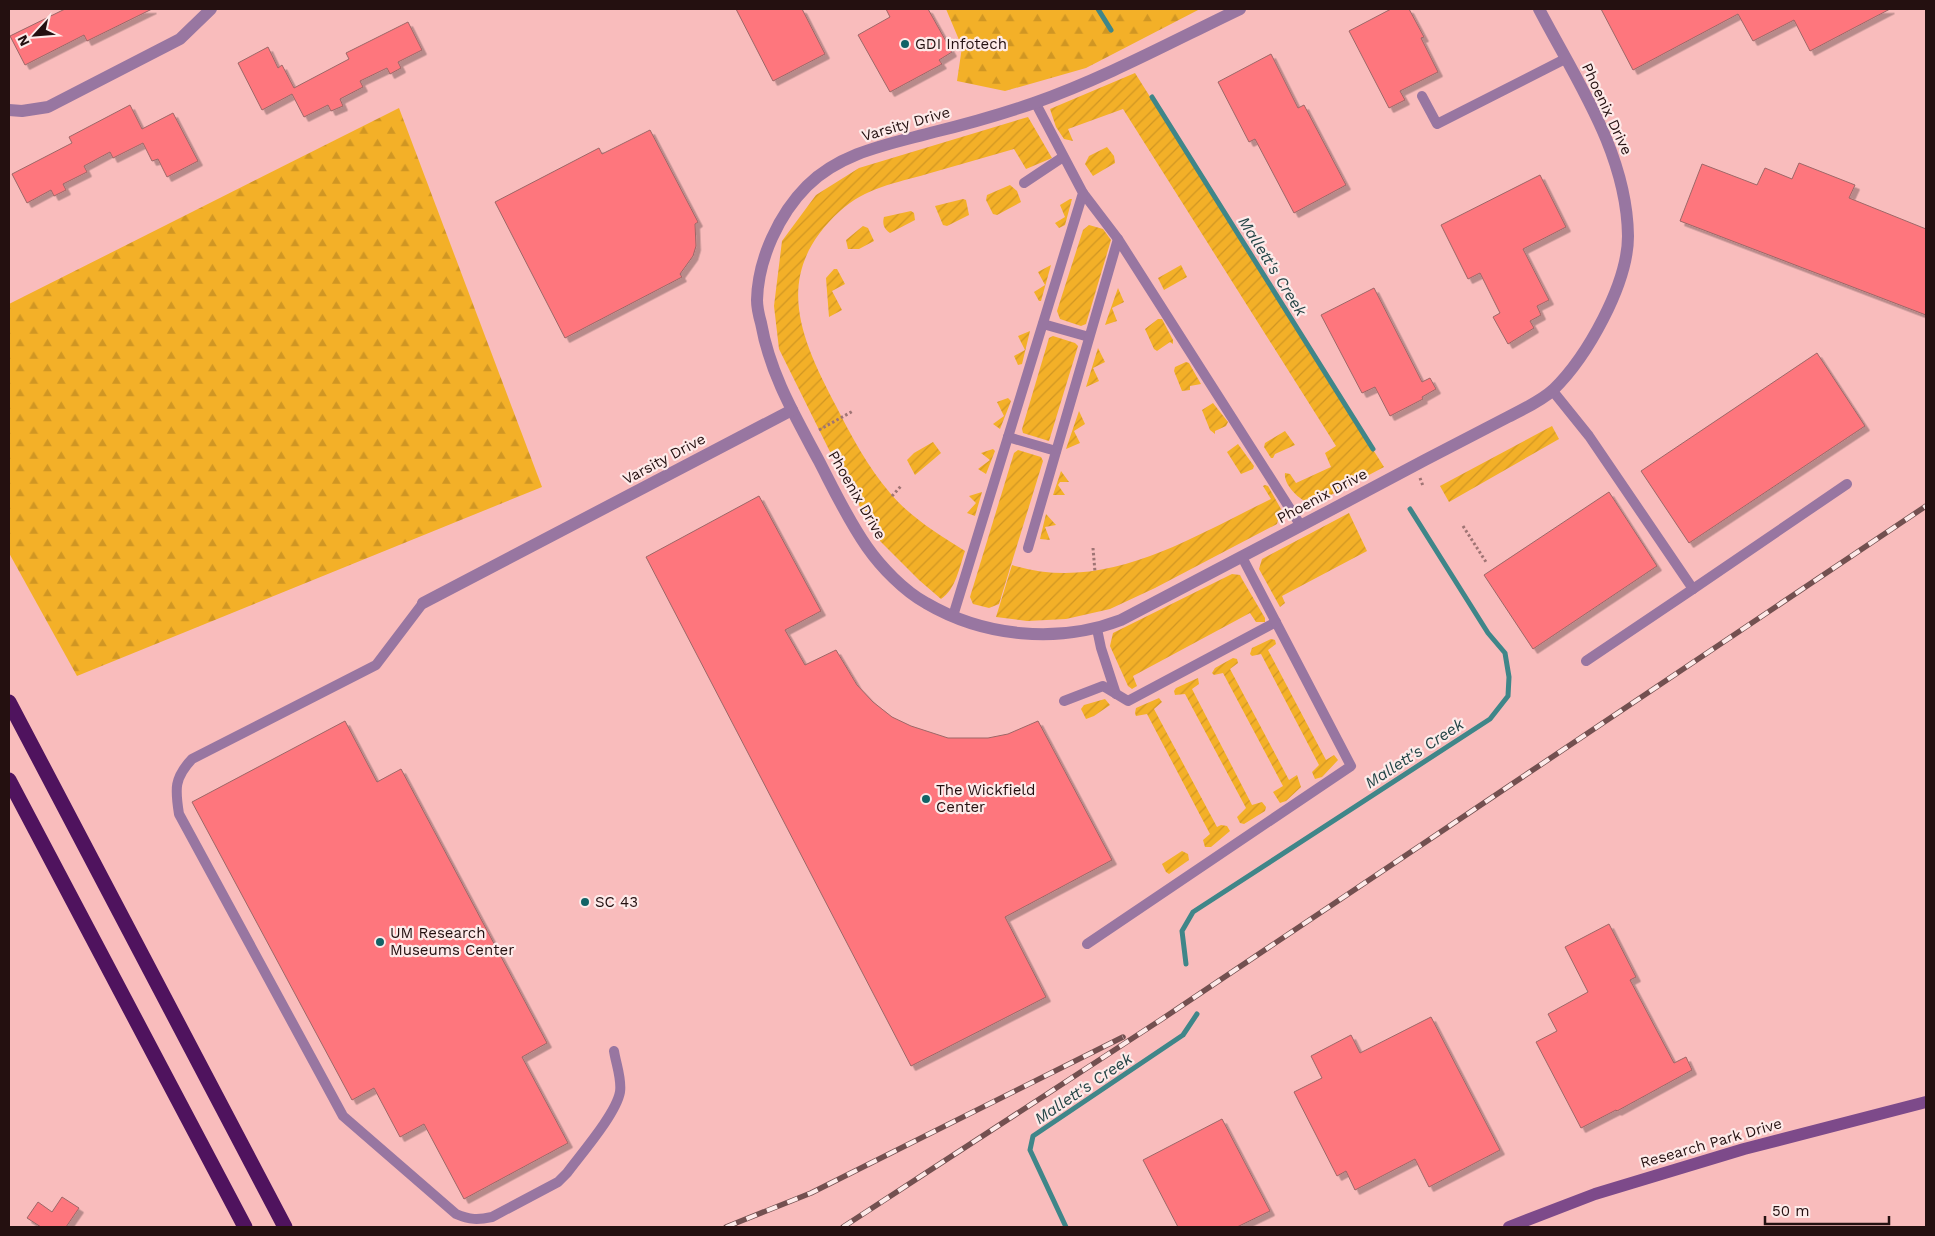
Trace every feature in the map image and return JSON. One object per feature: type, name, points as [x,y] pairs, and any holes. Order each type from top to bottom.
[{"type":"highway","points":[[9,702],[285,1227]]},
{"type":"highway","points":[[9,780],[245,1227]]},
{"type":"street","points":[[9,110],[22,111],[48,107],[180,40],[212,9]]},
{"type":"street","name":"Varsity Drive","points":[[423,603],[792,410],[766,354],[757,301],[764,257],[785,212],[808,184],[829,169],[871,148],[1036,102],[1127,64],[1240,9]]},
{"type":"street","name":"Phoenix Drive","points":[[792,410],[850,521],[869,550],[893,576],[924,602],[953,616],[986,628],[1025,634],[1051,635],[1097,629],[1121,620],[1528,406],[1552,390],[1583,352],[1608,312],[1619,280],[1628,239],[1626,211],[1614,160],[1599,125],[1539,9]]},
{"type":"street","name":"Research Park Drive","points":[[1509,1227],[1595,1194],[1744,1148],[1926,1102]]},
{"type":"lane","points":[[1422,96],[1437,124],[1565,59]]},
{"type":"lane","points":[[1036,102],[1083,193],[1118,238],[1301,526]]},
{"type":"lane","points":[[1024,183],[1063,157]]},
{"type":"lane","points":[[953,616],[1083,193]]},
{"type":"lane","points":[[1028,548],[1118,238]]},
{"type":"lane","points":[[1043,324],[1089,337]]},
{"type":"lane","points":[[1552,390],[1589,436],[1692,589]]},
{"type":"lane","points":[[1008,437],[1056,452]]},
{"type":"lane","points":[[1586,661],[1847,484]]},
{"type":"lane","points":[[1087,944],[1351,766],[1242,557]]},
{"type":"lane","points":[[423,603],[376,665],[192,759],[182,770],[176,782],[179,814],[343,1116],[456,1214],[469,1219],[480,1220],[492,1217],[558,1182],[567,1173],[615,1108],[620,1092],[620,1079],[614,1050]]},
{"type":"lane","points":[[1064,701],[1103,686],[1128,701],[1276,622]]},
{"type":"lane","points":[[1097,629],[1100,648],[1116,694]]},
{"type":"path","points":[[819,430],[854,410]]},
{"type":"path","points":[[1419,478],[1423,486]]},
{"type":"path","points":[[892,496],[902,485]]},
{"type":"path","points":[[1463,526],[1486,562]]},
{"type":"path","points":[[1093,548],[1095,572]]},
{"type":"green space","points":[[946,9],[1200,9],[1086,68],[1005,91],[957,81],[962,47]]},
{"type":"green space","points":[[1135,73],[1384,467],[1314,504],[1304,501],[1294,493],[1287,483],[1285,473],[1290,474],[1296,483],[1331,467],[1325,453],[1336,446],[1123,109],[1068,129],[1073,141],[1064,139],[1056,127],[1050,109]]},
{"type":"green space","points":[[399,108],[542,487],[77,676],[9,553],[9,304]]},
{"type":"green space","points":[[1028,117],[1052,158],[1026,169],[1014,149],[870,192],[840,211],[819,234],[805,258],[799,281],[799,306],[803,330],[811,355],[860,451],[874,473],[906,510],[965,551],[954,584],[941,599],[880,541],[842,476],[779,349],[774,306],[782,241],[816,195],[859,168]]},
{"type":"green space","points":[[1107,147],[1114,156],[1115,163],[1093,176],[1085,164],[1089,156]]},
{"type":"green space","points":[[1010,185],[1017,191],[1021,202],[997,215],[993,214],[986,200],[987,195]]},
{"type":"green space","points":[[963,199],[966,200],[969,215],[947,226],[943,225],[935,206]]},
{"type":"green space","points":[[1072,199],[1065,225],[1059,228],[1055,223],[1065,217],[1060,205]]},
{"type":"green space","points":[[911,211],[914,213],[915,220],[890,233],[885,228],[883,224],[884,217]]},
{"type":"green space","points":[[1089,225],[1103,229],[1111,240],[1086,324],[1081,326],[1060,319],[1057,311],[1083,230]]},
{"type":"green space","points":[[863,226],[868,228],[874,241],[859,249],[848,249],[846,240]]},
{"type":"green space","points":[[1051,265],[1041,301],[1039,301],[1034,292],[1045,285],[1038,272]]},
{"type":"green space","points":[[1181,265],[1187,277],[1164,290],[1158,278]]},
{"type":"green space","points":[[834,269],[837,269],[845,284],[832,291],[842,310],[829,317],[826,278]]},
{"type":"green space","points":[[1118,288],[1124,302],[1112,308],[1117,321],[1105,325]]},
{"type":"green space","points":[[1158,319],[1162,319],[1173,340],[1173,344],[1170,342],[1157,351],[1154,349],[1145,329]]},
{"type":"green space","points":[[1030,331],[1022,364],[1018,365],[1014,356],[1025,350],[1018,336]]},
{"type":"green space","points":[[1053,336],[1075,343],[1078,346],[1049,441],[1023,433],[1022,429],[1049,338]]},
{"type":"green space","points":[[1098,348],[1105,362],[1093,368],[1099,381],[1086,387]]},
{"type":"green space","points":[[1186,362],[1189,363],[1201,384],[1190,386],[1190,390],[1182,391],[1174,371],[1175,367]]},
{"type":"green space","points":[[1008,398],[1011,401],[1000,429],[993,424],[1004,416],[997,402]]},
{"type":"green space","points":[[1213,403],[1228,422],[1226,426],[1215,431],[1215,434],[1210,430],[1202,410]]},
{"type":"green space","points":[[1079,411],[1085,424],[1074,431],[1080,443],[1066,449]]},
{"type":"green space","points":[[1552,426],[1559,439],[1449,502],[1440,486]]},
{"type":"green space","points":[[1285,431],[1295,445],[1275,454],[1271,458],[1264,447],[1265,443]]},
{"type":"green space","points":[[933,442],[941,453],[915,475],[907,460],[914,453]]},
{"type":"green space","points":[[1238,444],[1254,466],[1253,469],[1241,474],[1227,452]]},
{"type":"green space","points":[[993,449],[995,451],[986,474],[978,469],[990,460],[981,453]]},
{"type":"green space","points":[[1018,450],[1041,457],[1043,461],[999,604],[989,608],[973,604],[970,597],[1014,453]]},
{"type":"green space","points":[[1061,471],[1069,482],[1060,482],[1058,485],[1065,495],[1053,495]]},
{"type":"green space","points":[[1263,486],[1268,486],[1281,509],[1277,524],[1155,588],[1110,609],[1066,619],[1027,621],[996,617],[1012,565],[1047,572],[1080,572],[1113,567],[1146,557],[1178,545],[1271,499]]},
{"type":"green space","points":[[982,492],[975,516],[967,513],[976,503],[969,496]]},
{"type":"green space","points":[[1349,513],[1367,551],[1282,596],[1285,603],[1280,607],[1259,569],[1262,559]]},
{"type":"green space","points":[[1046,514],[1056,525],[1045,527],[1050,540],[1040,539]]},
{"type":"green space","points":[[1232,574],[1240,575],[1265,618],[1265,622],[1256,622],[1250,613],[1133,676],[1137,686],[1132,689],[1128,686],[1110,646],[1113,633]]},
{"type":"green space","points":[[1271,639],[1275,640],[1276,644],[1268,650],[1326,760],[1334,755],[1338,760],[1322,777],[1315,779],[1312,772],[1319,765],[1261,654],[1252,656],[1250,654],[1252,648]]},
{"type":"green space","points":[[1233,658],[1237,659],[1238,663],[1230,669],[1289,780],[1297,775],[1301,787],[1286,801],[1280,803],[1273,792],[1283,786],[1223,673],[1214,675],[1212,673],[1215,668]]},
{"type":"green space","points":[[1198,678],[1199,684],[1192,689],[1252,805],[1262,802],[1266,807],[1265,811],[1244,824],[1240,823],[1237,817],[1246,808],[1185,694],[1175,695],[1174,691],[1176,688]]},
{"type":"green space","points":[[1159,698],[1162,702],[1154,709],[1217,827],[1221,825],[1227,826],[1230,831],[1211,847],[1205,847],[1203,840],[1210,834],[1147,714],[1136,716],[1136,708]]},
{"type":"green space","points":[[1105,699],[1110,705],[1086,719],[1081,709],[1084,705]]},
{"type":"green space","points":[[1182,851],[1188,854],[1189,860],[1169,874],[1162,864]]},
{"type":"building","points":[[65,9],[152,9],[87,41],[84,35],[25,65],[10,36]]},
{"type":"building","points":[[736,9],[802,9],[825,54],[773,81]]},
{"type":"building","name":"GDI Infotech","points":[[886,9],[928,9],[952,52],[939,60],[942,64],[890,92],[858,35],[890,17]]},
{"type":"building","points":[[1391,9],[1409,9],[1424,37],[1421,38],[1438,72],[1400,91],[1405,100],[1389,108],[1349,31]]},
{"type":"building","points":[[1601,9],[1890,9],[1810,51],[1794,20],[1753,41],[1738,14],[1633,70]]},
{"type":"building","points":[[408,22],[422,50],[398,62],[401,68],[390,74],[387,68],[360,81],[363,87],[340,99],[343,106],[331,111],[328,105],[304,117],[292,94],[262,110],[238,63],[268,47],[278,68],[282,65],[294,88],[349,59],[346,53]]},
{"type":"building","points":[[1271,54],[1298,108],[1304,105],[1346,185],[1294,213],[1255,139],[1249,142],[1218,82]]},
{"type":"building","points":[[130,105],[142,129],[173,113],[198,161],[167,177],[158,159],[152,161],[143,143],[113,158],[110,152],[84,166],[87,172],[63,184],[66,190],[54,196],[51,190],[27,203],[12,174],[72,143],[69,137]]},
{"type":"building","points":[[650,130],[698,222],[695,224],[696,246],[693,256],[680,274],[682,277],[565,338],[495,202],[599,148],[602,154]]},
{"type":"building","points":[[1799,163],[1855,185],[1849,198],[1926,229],[1926,315],[1680,221],[1702,164],[1757,185],[1765,168],[1792,179]]},
{"type":"building","points":[[1540,175],[1566,227],[1523,249],[1549,300],[1537,306],[1541,315],[1530,321],[1534,328],[1508,344],[1493,317],[1500,313],[1480,273],[1468,279],[1441,225]]},
{"type":"building","points":[[1374,288],[1422,382],[1430,378],[1436,389],[1422,397],[1423,399],[1390,416],[1375,387],[1362,393],[1321,315]]},
{"type":"building","points":[[1817,353],[1865,426],[1689,543],[1641,471]]},
{"type":"building","points":[[1609,492],[1657,566],[1533,649],[1484,575]]},
{"type":"building","name":"The Wickfield Center","points":[[759,496],[821,611],[785,630],[805,665],[836,650],[857,685],[873,702],[892,717],[911,726],[948,738],[988,738],[1008,734],[1038,721],[1112,860],[1005,917],[1046,997],[911,1066],[646,557]]},
{"type":"building","name":"UM Research Museums Center","points":[[345,721],[377,782],[401,769],[547,1043],[522,1057],[568,1143],[464,1199],[424,1124],[400,1137],[374,1088],[352,1100],[192,802]]},
{"type":"building","points":[[1609,924],[1636,977],[1630,980],[1674,1063],[1686,1057],[1692,1070],[1617,1111],[1581,1128],[1536,1042],[1557,1031],[1548,1014],[1588,992],[1565,947]]},
{"type":"building","points":[[1431,1017],[1500,1150],[1429,1187],[1415,1159],[1355,1190],[1346,1171],[1337,1176],[1294,1092],[1322,1078],[1311,1056],[1351,1035],[1360,1053]]},
{"type":"building","points":[[1222,1119],[1270,1211],[1237,1227],[1178,1227],[1143,1160]]},
{"type":"building","points":[[62,1197],[79,1208],[66,1227],[41,1227],[27,1218],[38,1202],[52,1212]]},
{"type":"waterway","name":"Mallett's Creek","points":[[1098,9],[1111,30]]},
{"type":"waterway","name":"Mallett's Creek","points":[[1152,97],[1373,449]]},
{"type":"waterway","name":"Mallett's Creek","points":[[1186,964],[1182,931],[1193,912],[1490,719],[1508,696],[1509,677],[1505,653],[1488,633],[1410,509]]},
{"type":"waterway","name":"Mallett's Creek","points":[[1066,1227],[1030,1150],[1033,1136],[1183,1035],[1197,1014]]},
{"type":"railway","points":[[843,1227],[1162,1019],[1926,506]]},
{"type":"railway","points":[[726,1227],[811,1193],[1123,1037]]},
{"type":"place","name":"GDI Infotech","points":[[905,44]]},
{"type":"place","name":"The Wickfield Center","points":[[926,799]]},
{"type":"place","name":"SC 43","points":[[585,902]]},
{"type":"place","name":"UM Research Museums Center","points":[[380,942]]}]
